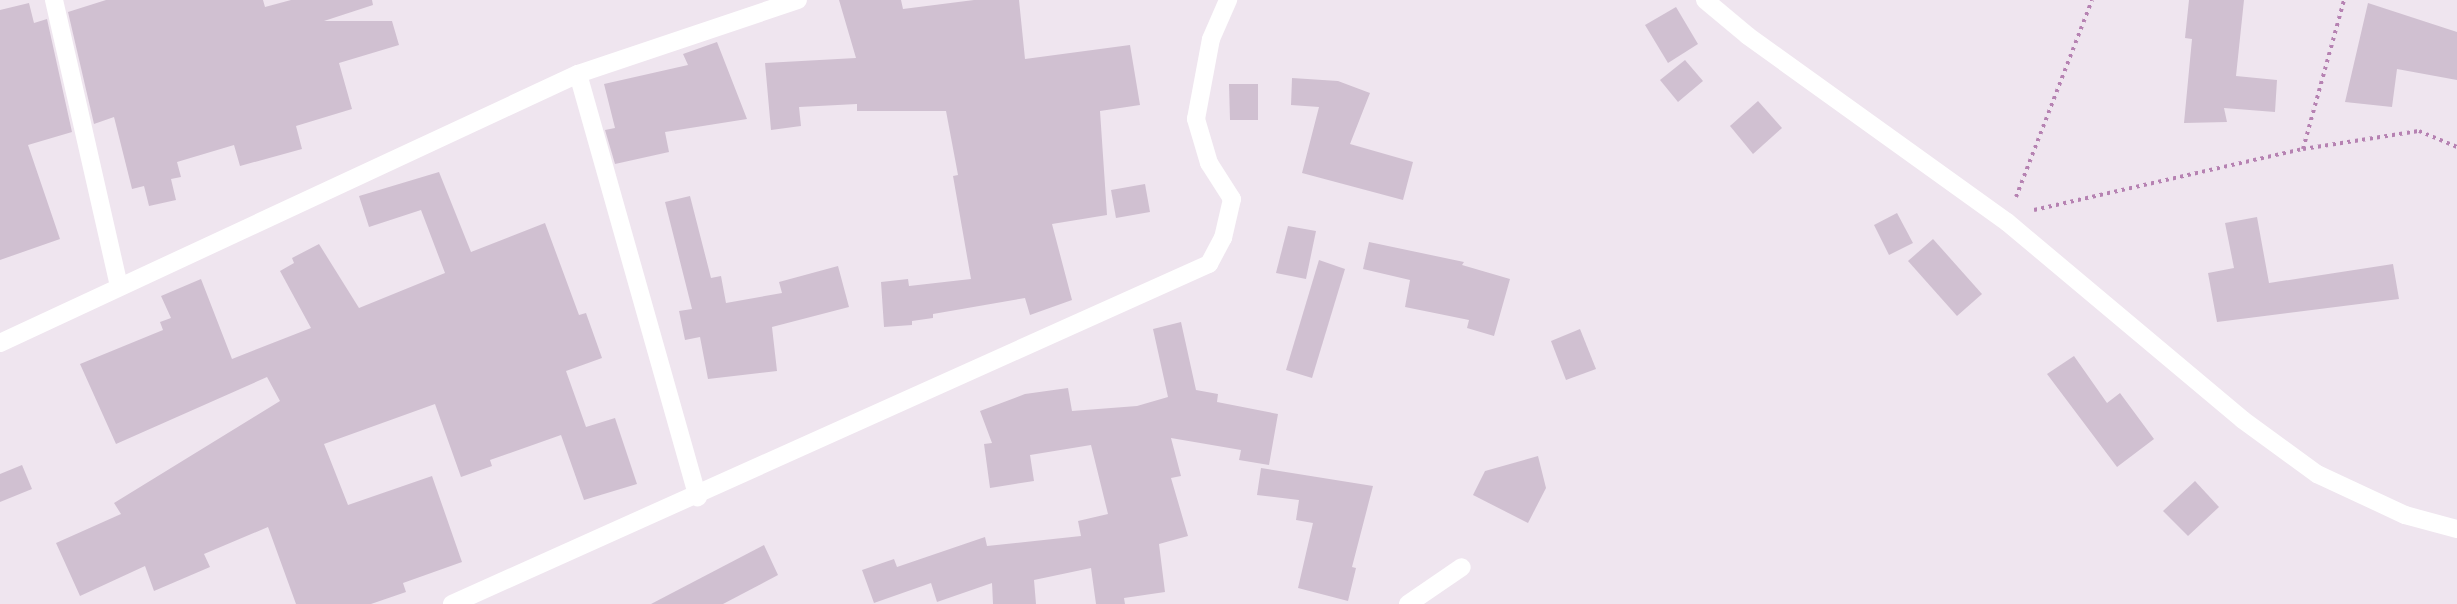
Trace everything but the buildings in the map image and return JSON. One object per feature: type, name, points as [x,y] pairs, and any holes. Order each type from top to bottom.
[{"type":"street","points":[[54,0],[119,285]]},
{"type":"street","points":[[0,343],[119,285],[578,74],[798,0]]},
{"type":"street","points":[[452,604],[698,497],[1209,264],[1223,238],[1232,200],[1209,163],[1196,119],[1211,39],[1228,0]]},
{"type":"street","points":[[1705,0],[1748,36],[2007,222],[2242,420],[2317,474],[2404,515],[2457,529]]},
{"type":"street","points":[[578,74],[698,497]]},
{"type":"street","points":[[1407,604],[1462,567]]},
{"type":"path","points":[[2007,222],[2092,0]]},
{"type":"path","points":[[2303,149],[2344,0]]},
{"type":"path","points":[[2007,222],[2048,203],[2303,149],[2419,131],[2457,147]]}]
